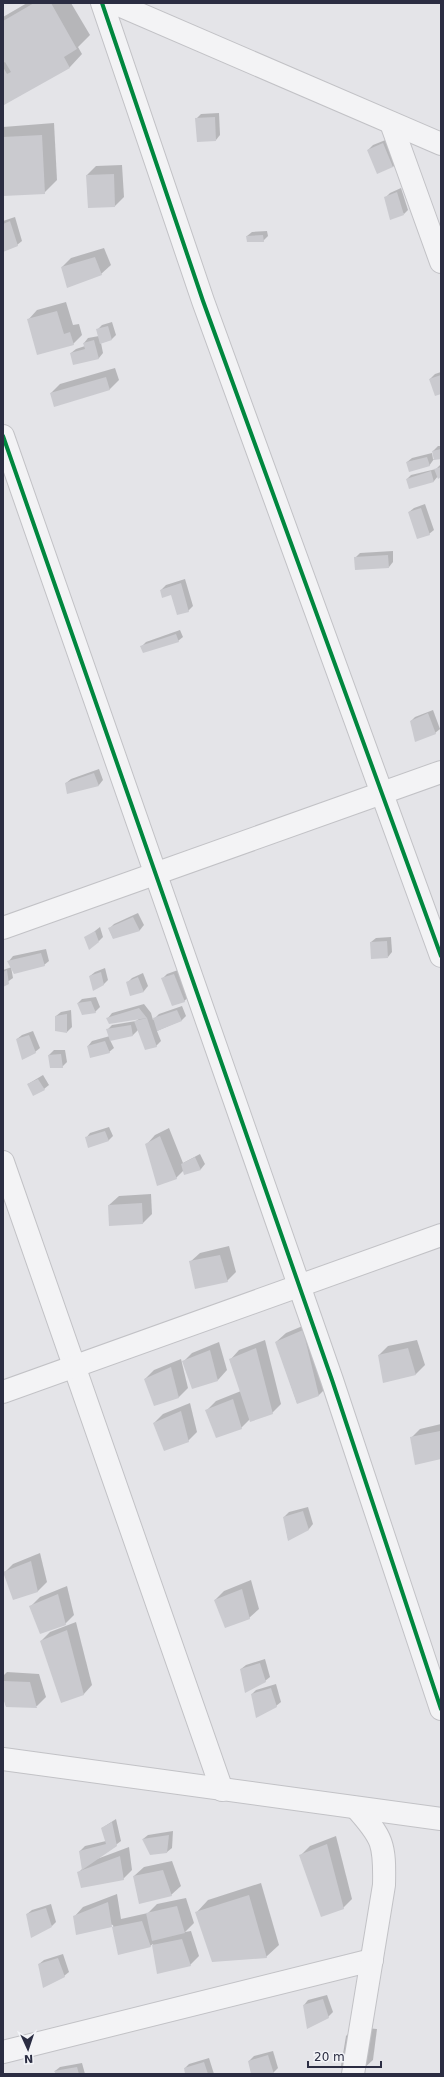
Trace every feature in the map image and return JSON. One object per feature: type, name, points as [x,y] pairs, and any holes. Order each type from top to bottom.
[{"type":"street","points":[[102,3],[203,301],[441,956]]},
{"type":"street","points":[[114,3],[441,144]]},
{"type":"street","points":[[391,123],[441,262]]},
{"type":"street","points":[[3,436],[299,1286],[441,1709]]},
{"type":"street","points":[[3,928],[441,772]]},
{"type":"street","points":[[3,1162],[222,1790]]},
{"type":"street","points":[[3,1392],[441,1235]]},
{"type":"street","points":[[3,1759],[441,1819]]},
{"type":"street","points":[[353,2074],[384,1885],[384,1855],[376,1831],[356,1808]]},
{"type":"street","points":[[3,2052],[372,1960]]},
{"type":"building","points":[[34,3],[51,3],[77,49],[64,57],[70,68],[4,105],[3,67],[7,74],[11,72],[5,62],[3,63],[3,21]]},
{"type":"building","points":[[215,117],[216,141],[197,142],[195,118]]},
{"type":"building","points":[[42,135],[45,194],[3,196],[3,137]]},
{"type":"building","points":[[383,143],[393,167],[377,174],[367,150]]},
{"type":"building","points":[[114,174],[115,207],[88,208],[86,175]]},
{"type":"building","points":[[397,192],[404,215],[390,220],[384,197]]},
{"type":"building","points":[[10,221],[18,246],[3,252],[3,224]]},
{"type":"building","points":[[263,235],[264,242],[247,242],[246,236]]},
{"type":"building","points":[[95,257],[102,275],[67,288],[61,267]]},
{"type":"building","points":[[57,311],[64,334],[70,332],[74,345],[37,355],[27,319]]},
{"type":"building","points":[[108,326],[112,340],[100,344],[96,329]]},
{"type":"building","points":[[94,340],[99,359],[73,365],[70,353],[85,349],[83,343]]},
{"type":"building","points":[[441,375],[441,394],[435,396],[429,379]]},
{"type":"building","points":[[106,377],[110,390],[54,407],[50,393]]},
{"type":"building","points":[[441,449],[441,459],[434,460],[432,451]]},
{"type":"building","points":[[427,457],[430,466],[409,472],[406,462]]},
{"type":"building","points":[[441,467],[441,477],[438,479],[434,469]]},
{"type":"building","points":[[431,471],[434,482],[409,489],[406,479]]},
{"type":"building","points":[[421,508],[430,535],[417,539],[408,512]]},
{"type":"building","points":[[388,555],[389,568],[355,570],[354,557]]},
{"type":"building","points":[[181,583],[189,612],[177,615],[171,595],[162,598],[160,590]]},
{"type":"building","points":[[176,634],[179,642],[143,653],[140,646]]},
{"type":"building","points":[[428,713],[436,734],[415,742],[410,721]]},
{"type":"building","points":[[94,773],[99,786],[67,794],[65,783]]},
{"type":"building","points":[[133,917],[140,931],[113,939],[108,928]]},
{"type":"building","points":[[95,931],[99,942],[89,950],[84,937]]},
{"type":"building","points":[[387,941],[388,958],[371,959],[370,942]]},
{"type":"building","points":[[41,953],[45,966],[14,974],[7,961]]},
{"type":"building","points":[[7,970],[9,984],[3,987],[3,972]]},
{"type":"building","points":[[101,972],[104,985],[93,991],[89,976]]},
{"type":"building","points":[[174,974],[185,1002],[172,1006],[161,978]]},
{"type":"building","points":[[138,977],[144,992],[130,996],[126,982]]},
{"type":"building","points":[[91,1001],[96,1013],[82,1015],[77,1003]]},
{"type":"building","points":[[139,1008],[147,1018],[109,1024],[106,1018]]},
{"type":"building","points":[[177,1010],[182,1021],[157,1031],[153,1018]]},
{"type":"building","points":[[67,1014],[67,1033],[55,1031],[55,1016]]},
{"type":"building","points":[[147,1018],[157,1047],[145,1050],[134,1021]]},
{"type":"building","points":[[131,1025],[133,1036],[110,1041],[106,1029]]},
{"type":"building","points":[[29,1035],[36,1053],[22,1060],[16,1039]]},
{"type":"building","points":[[105,1041],[110,1053],[90,1058],[87,1046]]},
{"type":"building","points":[[61,1054],[63,1068],[50,1068],[48,1055]]},
{"type":"building","points":[[38,1079],[45,1090],[33,1096],[27,1084]]},
{"type":"building","points":[[105,1131],[109,1141],[88,1148],[85,1137]]},
{"type":"building","points":[[160,1136],[177,1179],[157,1186],[145,1144]]},
{"type":"building","points":[[195,1157],[201,1170],[184,1175],[181,1164]]},
{"type":"building","points":[[142,1203],[143,1224],[109,1226],[108,1205]]},
{"type":"building","points":[[220,1255],[228,1282],[195,1289],[189,1261]]},
{"type":"building","points":[[303,1330],[319,1396],[297,1404],[275,1342]]},
{"type":"building","points":[[256,1348],[273,1414],[250,1422],[229,1359]]},
{"type":"building","points":[[408,1348],[416,1375],[383,1383],[378,1355]]},
{"type":"building","points":[[210,1350],[218,1381],[192,1389],[182,1361]]},
{"type":"building","points":[[171,1367],[179,1398],[154,1406],[144,1379]]},
{"type":"building","points":[[233,1399],[242,1429],[216,1438],[205,1410]]},
{"type":"building","points":[[181,1411],[189,1442],[164,1451],[153,1423]]},
{"type":"building","points":[[440,1431],[441,1459],[415,1465],[410,1437]]},
{"type":"building","points":[[303,1511],[309,1530],[288,1541],[283,1517]]},
{"type":"building","points":[[31,1561],[38,1592],[13,1600],[3,1572]]},
{"type":"building","points":[[242,1589],[250,1619],[225,1628],[214,1600]]},
{"type":"building","points":[[58,1594],[66,1625],[40,1634],[29,1606]]},
{"type":"building","points":[[67,1630],[84,1695],[61,1703],[40,1641]]},
{"type":"building","points":[[260,1663],[266,1682],[245,1693],[240,1669]]},
{"type":"building","points":[[3,1681],[30,1682],[37,1708],[6,1707],[3,1698]]},
{"type":"building","points":[[271,1688],[277,1707],[256,1718],[251,1694]]},
{"type":"building","points":[[112,1822],[117,1846],[82,1870],[79,1851],[106,1844],[101,1828]]},
{"type":"building","points":[[169,1835],[167,1853],[150,1855],[142,1839]]},
{"type":"building","points":[[327,1844],[344,1909],[321,1917],[299,1855]]},
{"type":"building","points":[[120,1856],[124,1880],[81,1888],[77,1872]]},
{"type":"building","points":[[163,1870],[172,1896],[139,1904],[133,1876]]},
{"type":"building","points":[[249,1895],[267,1958],[212,1962],[195,1912]]},
{"type":"building","points":[[108,1902],[112,1927],[76,1935],[73,1916]]},
{"type":"building","points":[[177,1906],[185,1933],[152,1941],[146,1913]]},
{"type":"building","points":[[46,1908],[52,1927],[31,1938],[26,1914]]},
{"type":"building","points":[[142,1921],[151,1947],[118,1955],[112,1927]]},
{"type":"building","points":[[182,1939],[191,1966],[157,1974],[152,1945]]},
{"type":"building","points":[[58,1958],[65,1977],[43,1988],[38,1964]]},
{"type":"building","points":[[323,1999],[329,2018],[307,2029],[303,2005]]},
{"type":"building","points":[[268,2055],[274,2074],[251,2074],[248,2061]]},
{"type":"building","points":[[204,2062],[208,2074],[185,2074],[184,2068]]},
{"type":"building","points":[[77,2067],[79,2074],[56,2074],[54,2071]]},
{"type":"cycle path","points":[[102,3],[203,301],[441,956]]},
{"type":"cycle path","points":[[3,436],[332,1380],[441,1709]]}]
